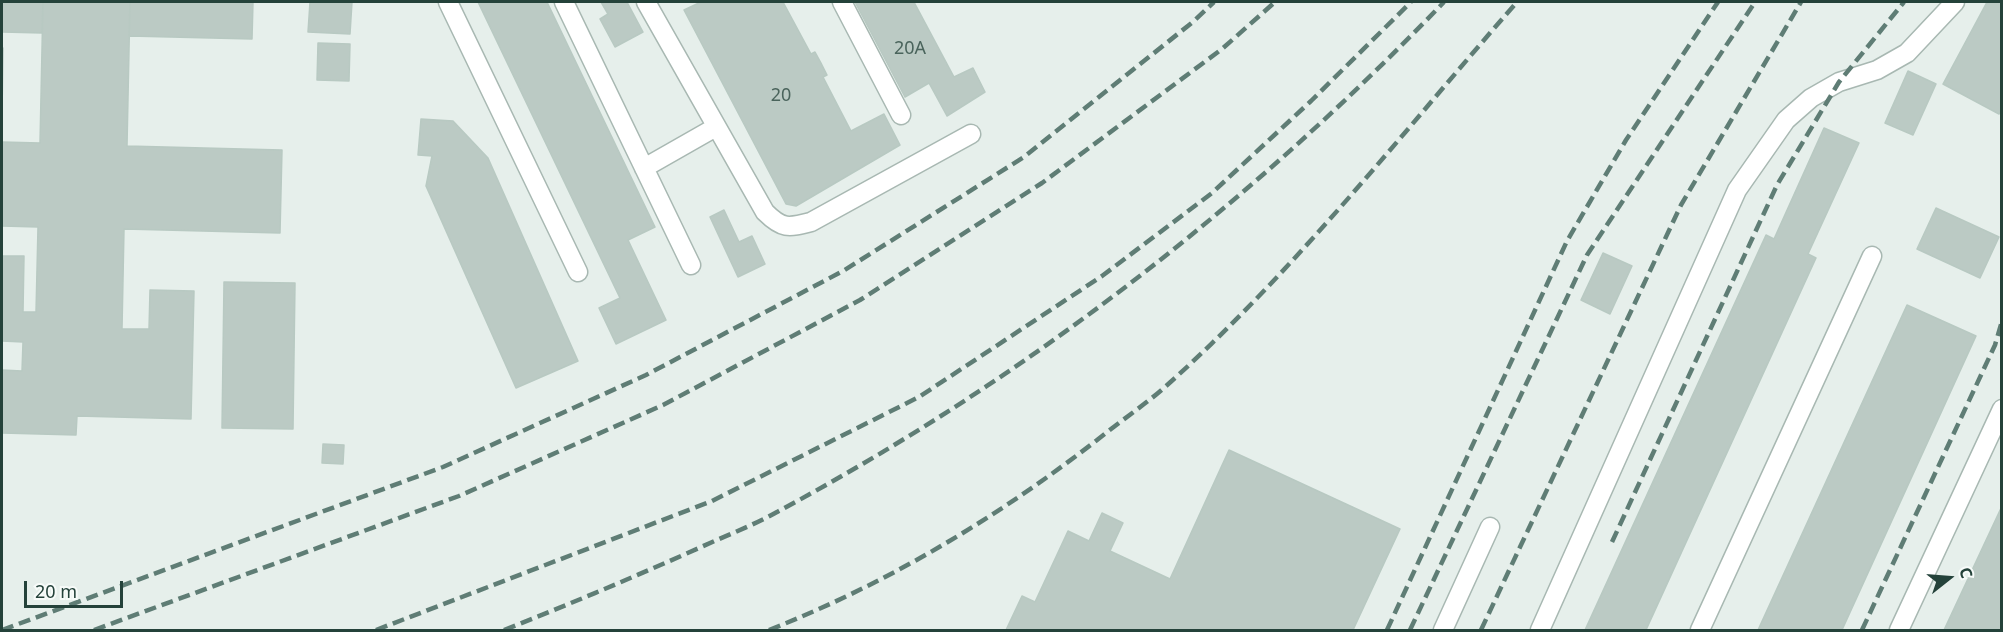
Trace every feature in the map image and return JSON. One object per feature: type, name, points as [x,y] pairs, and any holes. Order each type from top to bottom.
[{"type":"street","points":[[448,2],[578,272]]},
{"type":"street","points":[[564,2],[691,266]]},
{"type":"street","points":[[646,2],[765,212],[777,224],[793,226],[811,222],[971,134]]},
{"type":"street","points":[[842,2],[901,116]]},
{"type":"street","points":[[1540,630],[1737,190],[1786,120],[1811,98],[1839,82],[1877,70],[1907,54],[1954,2]]},
{"type":"street","points":[[644,168],[716,127]]},
{"type":"street","points":[[1700,630],[1872,256]]},
{"type":"street","points":[[1899,630],[2001,409]]},
{"type":"street","points":[[1443,630],[1490,527]]},
{"type":"building","points":[[2,2],[43,2],[42,33],[2,32]]},
{"type":"building","points":[[43,2],[130,2],[127,146],[282,150],[280,233],[124,229],[122,329],[149,329],[150,290],[194,291],[191,419],[77,416],[76,435],[2,433],[2,370],[22,371],[23,342],[2,341],[2,256],[24,256],[23,312],[36,312],[38,227],[2,226],[2,142],[40,143]]},
{"type":"building","points":[[130,2],[253,2],[252,39],[129,36]]},
{"type":"building","points":[[310,2],[352,2],[350,34],[308,32]]},
{"type":"building","points":[[478,2],[547,2],[655,227],[628,240],[666,320],[616,344],[599,308],[620,298]]},
{"type":"building","points":[[601,2],[627,2],[643,32],[615,47],[600,19],[608,14]]},
{"type":"building","points":[[701,2],[783,2],[811,54],[815,52],[821,63],[827,75],[823,77],[851,131],[884,114],[900,145],[796,206],[786,204],[684,10]]},
{"type":"building","points":[[855,2],[914,2],[954,77],[973,68],[985,92],[947,116],[929,83],[905,97]]},
{"type":"building","points":[[1987,2],[2002,2],[2002,109],[1999,114],[1943,84]]},
{"type":"building","points":[[318,43],[350,44],[349,81],[317,80]]},
{"type":"building","points":[[2,48],[3,48],[2,115]]},
{"type":"building","points":[[1908,71],[1936,84],[1913,135],[1885,123]]},
{"type":"building","points":[[421,119],[453,121],[488,158],[578,361],[516,388],[426,186],[432,156],[418,155]]},
{"type":"building","points":[[1824,128],[1859,143],[1808,254],[1816,258],[1646,630],[1585,630],[1766,235],[1774,239]]},
{"type":"building","points":[[1936,208],[1999,237],[1980,278],[1917,249]]},
{"type":"building","points":[[724,210],[739,242],[752,236],[765,264],[738,277],[710,217]]},
{"type":"building","points":[[1603,253],[1632,266],[1610,314],[1581,300]]},
{"type":"building","points":[[224,282],[295,283],[293,429],[222,428]]},
{"type":"building","points":[[1907,305],[1976,336],[1842,630],[1758,630]]},
{"type":"building","points":[[323,444],[344,445],[343,464],[322,463]]},
{"type":"building","points":[[1229,450],[1400,529],[1353,630],[1006,630],[1022,596],[1035,602],[1068,531],[1089,541],[1102,513],[1123,523],[1110,551],[1170,579]]},
{"type":"building","points":[[2002,506],[2002,630],[1944,630]]},
{"type":"railway","points":[[2,630],[443,467],[646,375],[843,271],[1024,157],[1194,21],[1214,2]]},
{"type":"railway","points":[[94,630],[459,496],[663,405],[860,300],[1042,183],[1222,49],[1275,2]]},
{"type":"railway","points":[[376,630],[712,501],[919,397],[1102,276],[1212,193],[1311,101],[1411,2]]},
{"type":"railway","points":[[504,630],[758,522],[869,460],[959,405],[1131,283],[1213,217],[1293,148],[1444,2]]},
{"type":"railway","points":[[769,630],[859,590],[945,544],[1067,463],[1158,393],[1259,296],[1347,200],[1517,2]]},
{"type":"railway","points":[[1387,630],[1567,241],[1626,140],[1718,2]]},
{"type":"railway","points":[[1410,630],[1587,255],[1755,2]]},
{"type":"railway","points":[[1481,630],[1681,205],[1801,2]]},
{"type":"railway","points":[[1612,542],[1777,185],[1839,82],[1904,2]]},
{"type":"railway","points":[[1862,630],[1995,345],[2002,321]]}]
